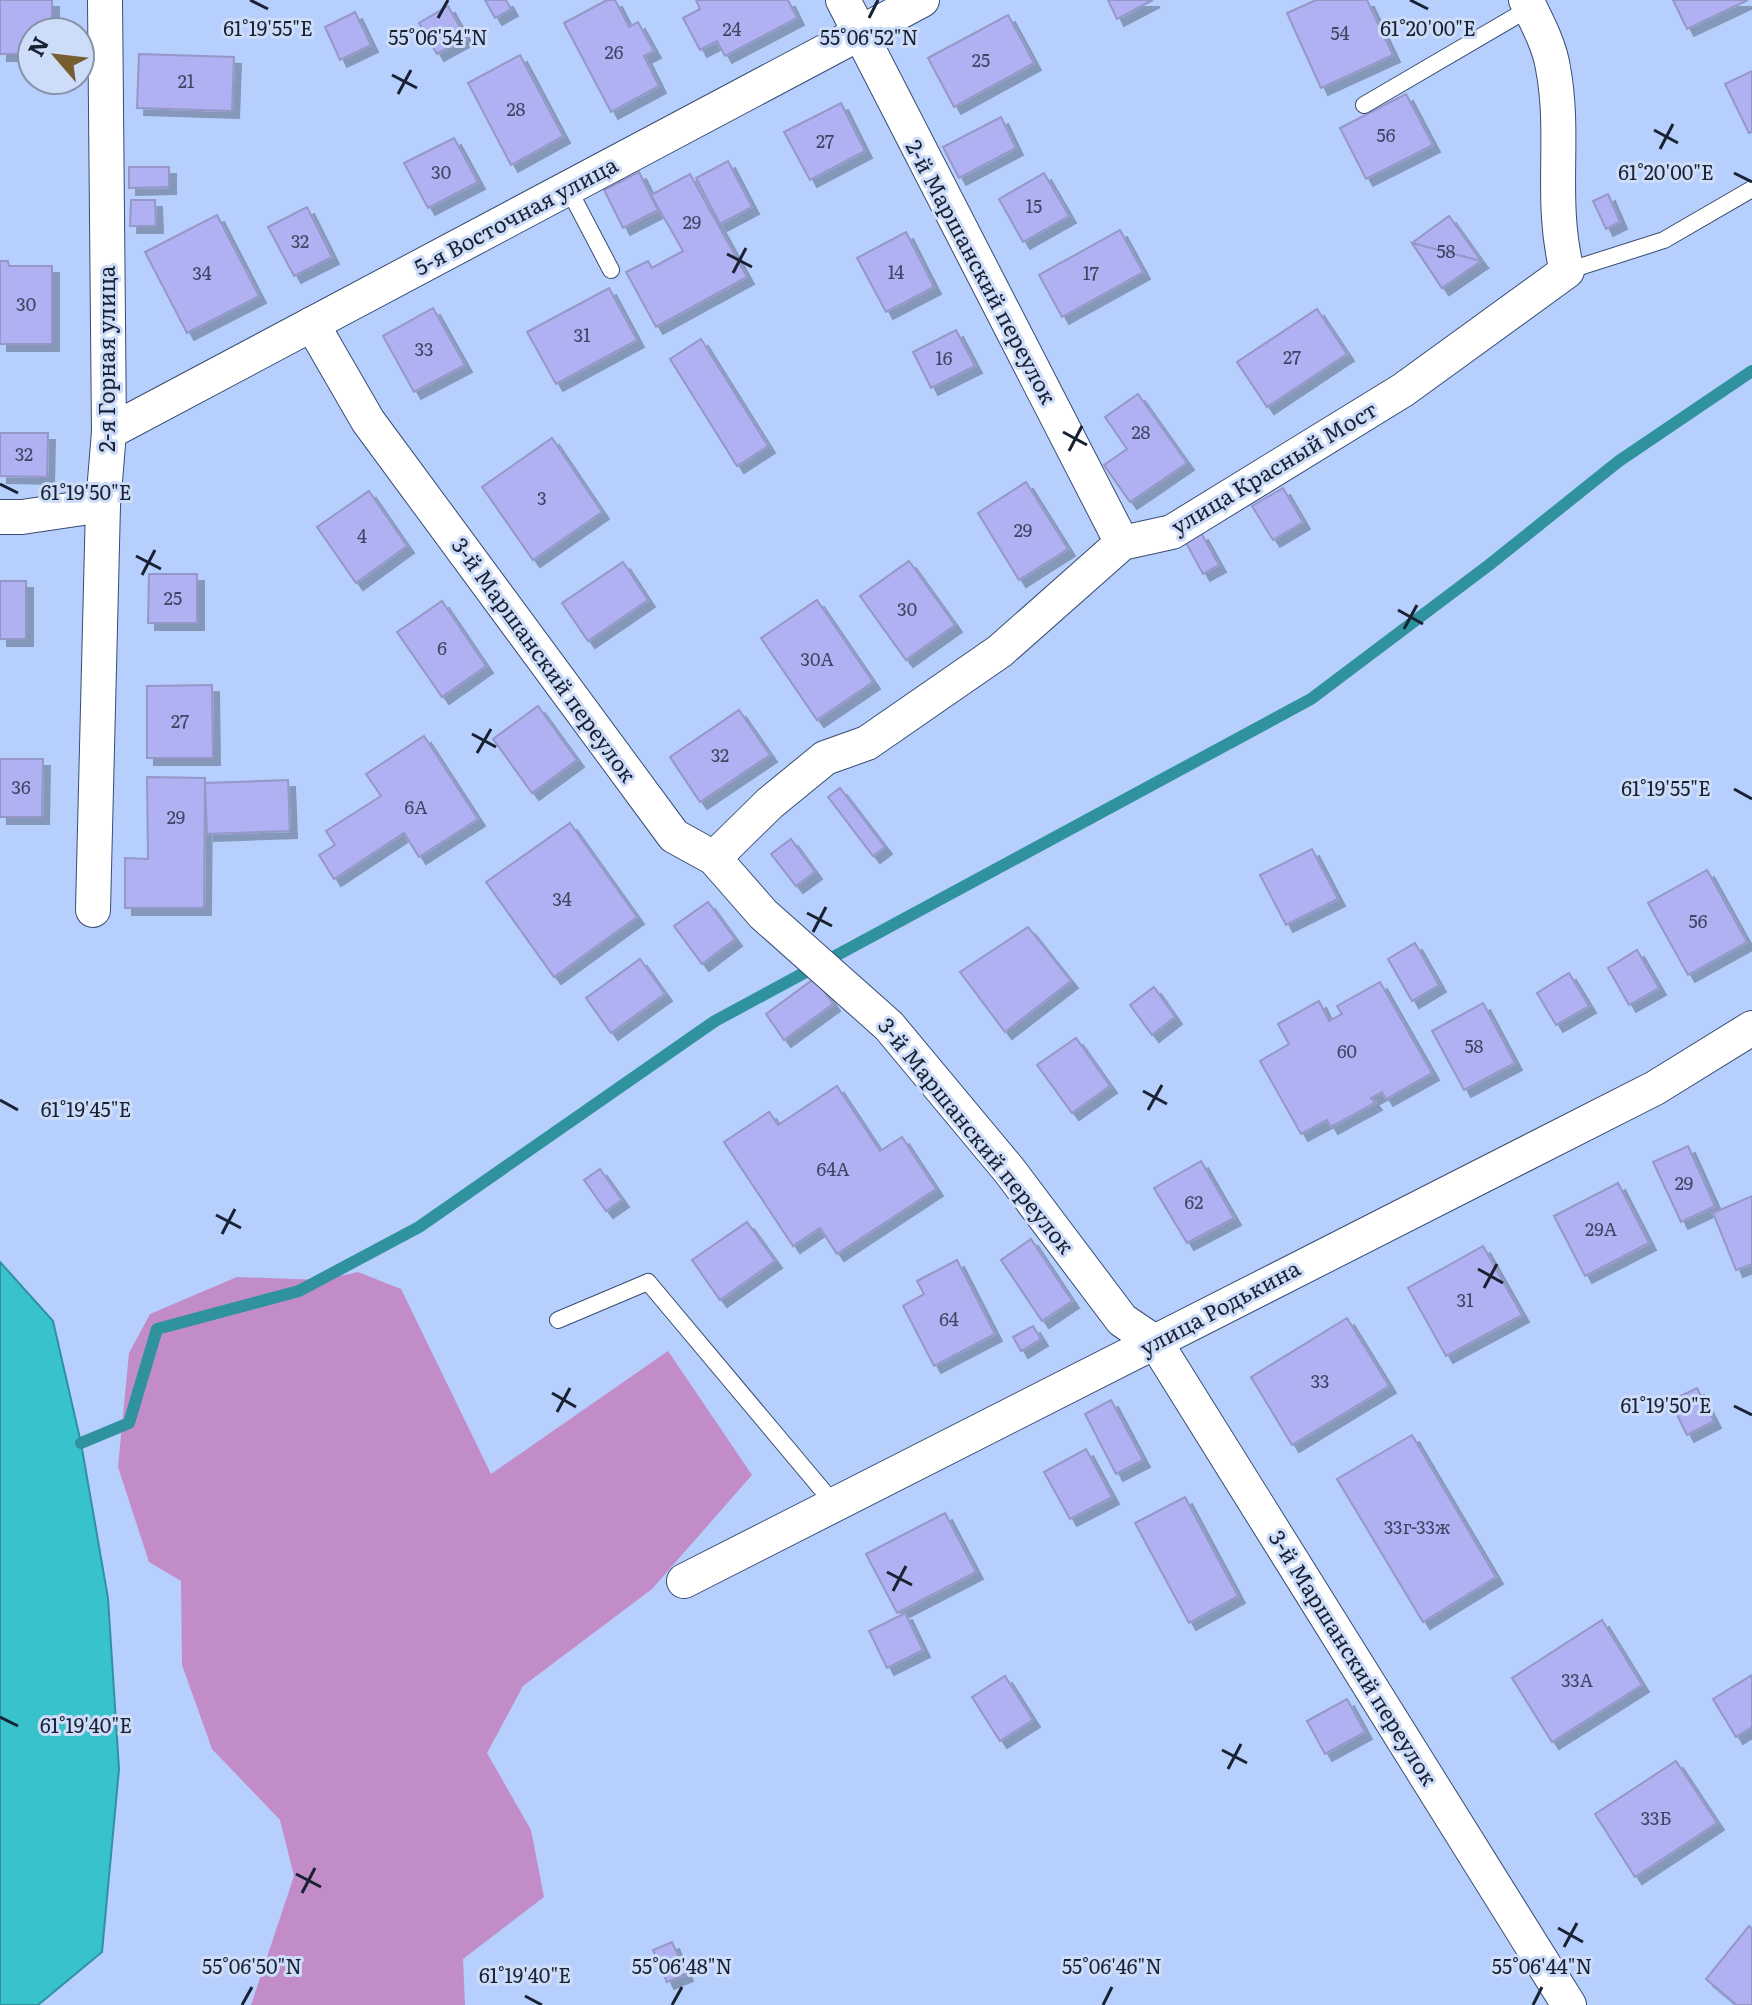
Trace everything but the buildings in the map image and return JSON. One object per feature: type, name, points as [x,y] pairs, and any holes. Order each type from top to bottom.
[{"type":"street","name":"2-я Горная улица","points":[[93,910],[103,505],[109,432],[105,0]]},
{"type":"street","name":"2-й Маршанский переулок","points":[[843,0],[1122,543]]},
{"type":"street","name":"5-я Восточная улица","points":[[109,432],[922,0]]},
{"type":"street","points":[[1528,4],[1553,65],[1558,106],[1558,233],[1567,271]]},
{"type":"street","name":"улица Красный Мост","points":[[714,858],[770,803],[825,758],[867,743],[1000,651],[1122,543],[1172,532],[1403,390],[1567,271]]},
{"type":"street","name":"3-й Маршанский переулок","points":[[312,324],[368,421],[674,836],[714,858],[763,914],[889,1026],[1009,1170],[1122,1320],[1156,1343],[1569,2005]]},
{"type":"street","points":[[0,517],[22,517],[103,505]]},
{"type":"street","name":"улица Родькина","points":[[684,1581],[1655,1088],[1752,1028]]},
{"type":"lane","points":[[1364,105],[1528,4]]},
{"type":"lane","points":[[568,188],[611,270]]},
{"type":"lane","points":[[1567,271],[1664,240],[1752,189]]},
{"type":"lane","points":[[558,1320],[648,1282],[835,1505]]},
{"type":"shaded area","points":[[0,1262],[53,1321],[81,1443],[108,1598],[119,1769],[102,1952],[38,2005],[0,2005]]},
{"type":"shaded area","points":[[358,1272],[401,1289],[491,1474],[668,1351],[752,1475],[652,1589],[523,1686],[487,1753],[531,1830],[544,1897],[463,1959],[465,2005],[251,2005],[294,1876],[280,1820],[212,1749],[182,1665],[181,1581],[149,1562],[118,1467],[129,1353],[150,1314],[237,1277],[322,1280]]},
{"type":"waterway","points":[[81,1443],[129,1423],[157,1329],[299,1291],[419,1227],[715,1021],[1311,699],[1489,565],[1619,461],[1752,371]]}]
